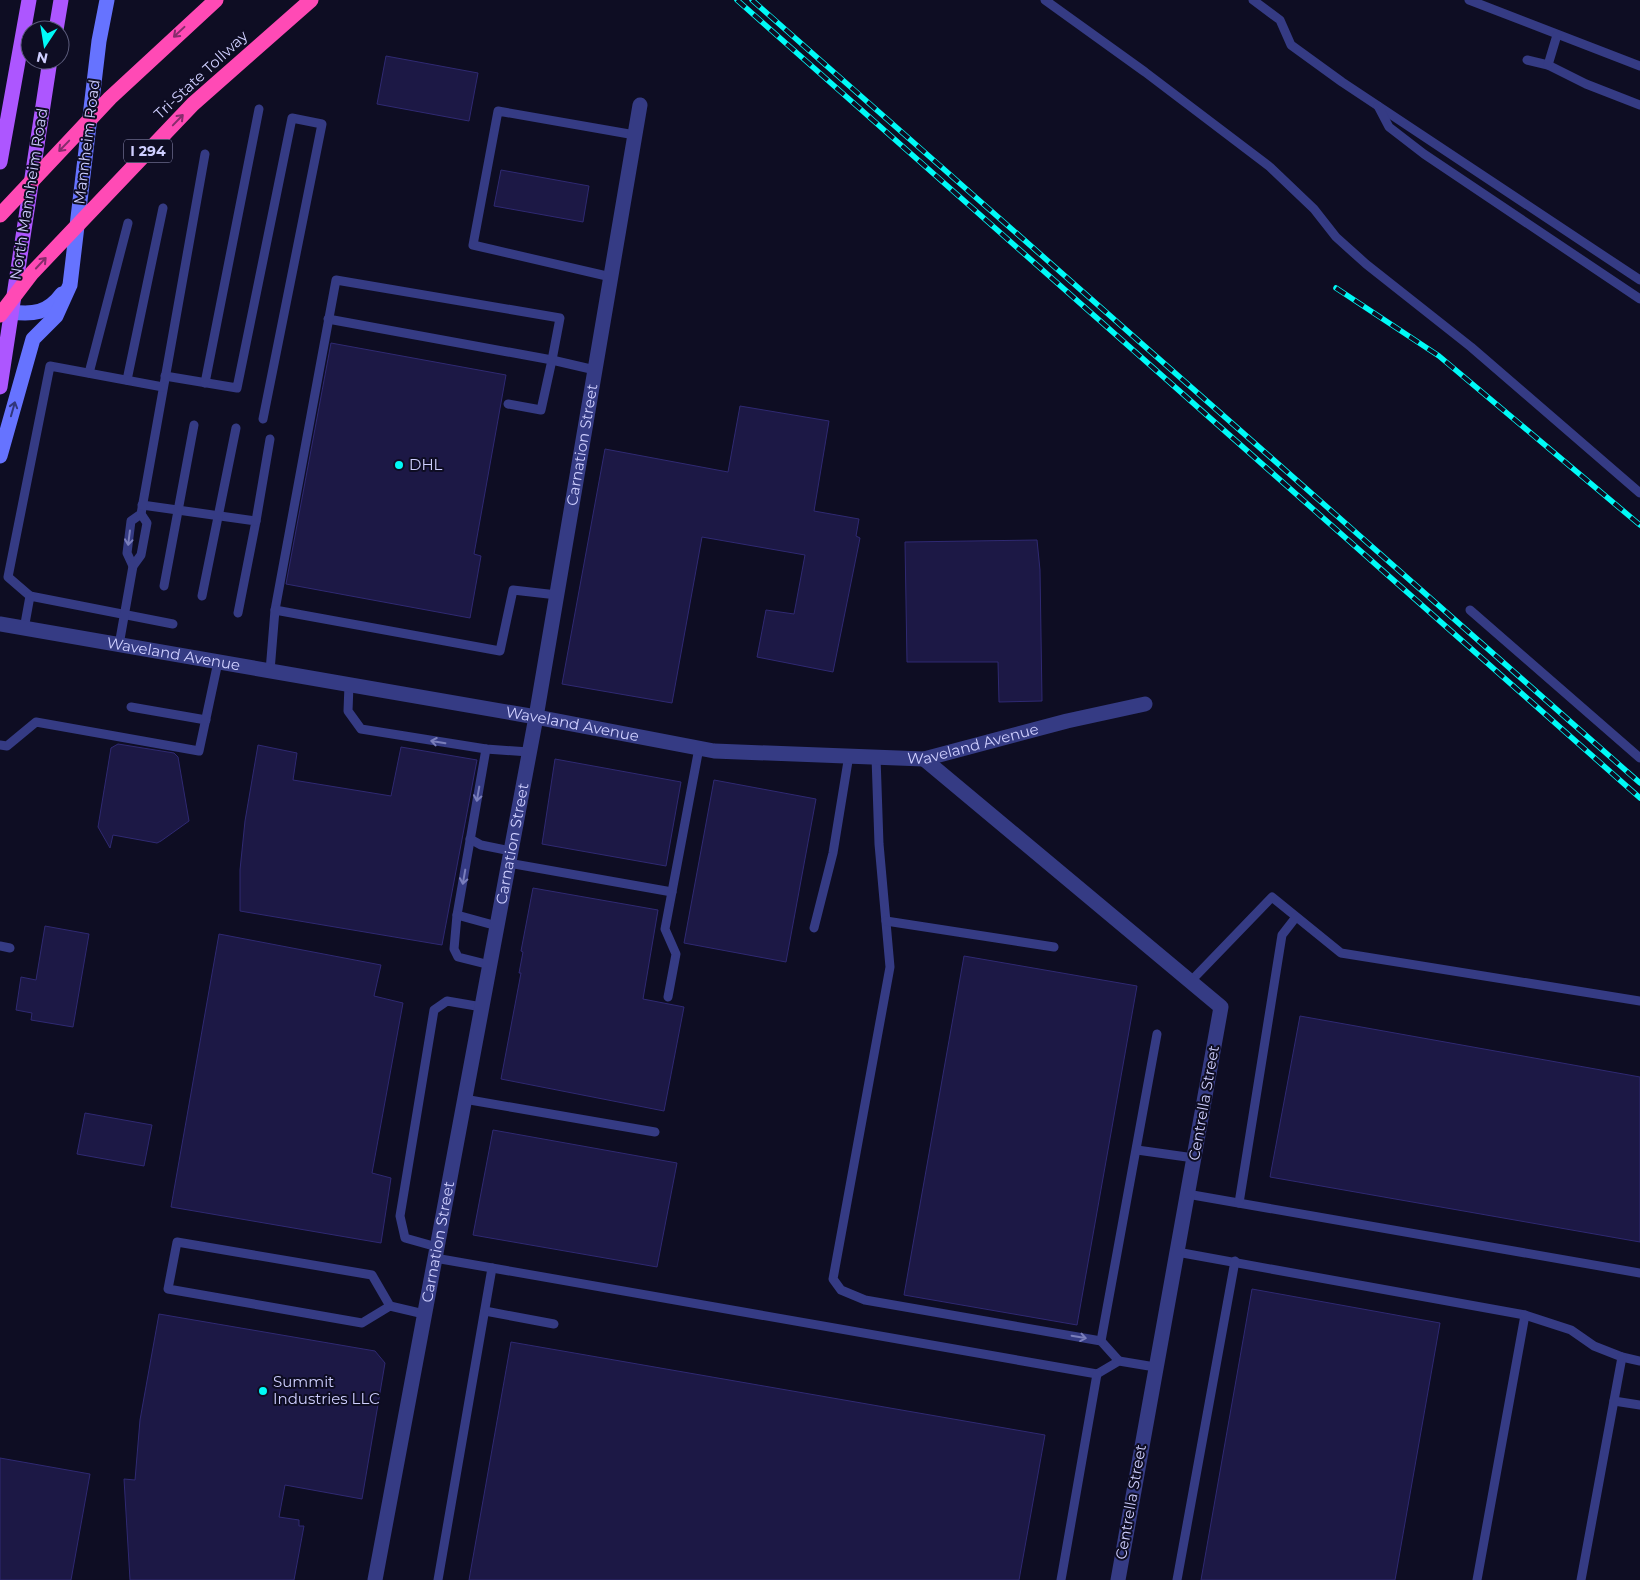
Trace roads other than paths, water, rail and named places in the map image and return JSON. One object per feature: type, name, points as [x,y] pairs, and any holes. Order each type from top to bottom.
[{"type":"highway","points":[[0,215],[110,98],[216,0]]},
{"type":"highway","name":"Tri-State Tollway","points":[[5,314],[32,273],[194,104],[311,0]]},
{"type":"main road","points":[[0,162],[29,0]]},
{"type":"main road","points":[[58,20],[61,0]]},
{"type":"main road","name":"North Mannheim Road","points":[[0,387],[5,314],[48,70]]},
{"type":"street","name":"Mannheim Road","points":[[0,456],[33,339],[56,316],[70,285],[99,41],[107,0]]},
{"type":"street","name":"Carnation Street","points":[[375,1580],[536,717],[640,105]]},
{"type":"street","points":[[5,314],[42,312],[56,302],[70,285]]},
{"type":"street","name":"Waveland Avenue","points":[[0,624],[536,717],[714,751],[924,759],[1067,721],[1146,704]]},
{"type":"street","name":"Centrella Street","points":[[924,759],[1221,1007],[1118,1580]]},
{"type":"lane","points":[[1045,0],[1145,72],[1270,167],[1314,209],[1336,237],[1366,264],[1471,347],[1640,493]]},
{"type":"lane","points":[[1253,0],[1280,20],[1291,45],[1640,280]]},
{"type":"lane","points":[[1469,0],[1640,66]]},
{"type":"lane","points":[[1548,65],[1558,35]]},
{"type":"lane","points":[[1526,60],[1548,65],[1586,84],[1640,105]]},
{"type":"lane","points":[[1376,104],[1389,127],[1424,154],[1640,299]]},
{"type":"lane","points":[[205,383],[259,109]]},
{"type":"lane","points":[[611,277],[473,245],[498,111],[635,135]]},
{"type":"lane","points":[[165,376],[238,388],[292,118],[322,124],[263,419]]},
{"type":"lane","points":[[119,645],[133,566],[141,555],[147,524],[142,509],[204,154]]},
{"type":"lane","points":[[127,380],[163,208]]},
{"type":"lane","points":[[89,373],[128,223]]},
{"type":"lane","points":[[270,671],[274,610],[336,280],[560,318],[541,410],[508,404]]},
{"type":"lane","points":[[328,319],[552,360],[595,370]]},
{"type":"lane","points":[[163,387],[50,366],[8,577],[30,596],[173,624]]},
{"type":"lane","points":[[164,586],[194,425]]},
{"type":"lane","points":[[202,596],[236,428]]},
{"type":"lane","points":[[238,613],[270,439]]},
{"type":"lane","points":[[133,566],[127,553],[131,521],[142,509],[177,510],[256,521]]},
{"type":"lane","points":[[274,610],[500,651],[513,590],[556,595]]},
{"type":"lane","points":[[24,629],[30,596]]},
{"type":"lane","points":[[1470,610],[1640,758]]},
{"type":"lane","points":[[0,745],[7,746],[36,722],[199,752],[218,662]]},
{"type":"lane","points":[[349,685],[348,711],[360,728],[486,749],[529,752]]},
{"type":"lane","points":[[131,707],[206,720]]},
{"type":"lane","points":[[668,997],[676,954],[665,929],[699,748]]},
{"type":"lane","points":[[486,749],[457,915],[454,949],[458,957],[490,965]]},
{"type":"lane","points":[[814,928],[833,853],[849,755]]},
{"type":"lane","points":[[876,756],[879,844],[890,967],[833,1279],[841,1290],[865,1300],[1100,1341],[1119,1361],[1155,1367]]},
{"type":"lane","points":[[470,840],[510,857],[672,892]]},
{"type":"lane","points":[[1190,982],[1272,897],[1341,953],[1640,1001]]},
{"type":"lane","points":[[457,915],[497,926]]},
{"type":"lane","points":[[1239,1203],[1282,935],[1296,917]]},
{"type":"lane","points":[[886,922],[1054,947]]},
{"type":"lane","points":[[0,946],[10,948]]},
{"type":"lane","points":[[482,1007],[447,1001],[434,1010],[400,1216],[405,1238],[436,1252],[492,1268],[1098,1374],[1119,1361]]},
{"type":"lane","points":[[1100,1341],[1138,1150],[1157,1034]]},
{"type":"lane","points":[[464,1099],[655,1132]]},
{"type":"lane","points":[[1138,1150],[1194,1158]]},
{"type":"lane","points":[[1188,1194],[1640,1274]]},
{"type":"lane","points":[[390,1306],[372,1275],[177,1242],[168,1289],[362,1323],[390,1306],[424,1314]]},
{"type":"lane","points":[[1177,1252],[1525,1315],[1571,1330],[1594,1346],[1622,1358],[1640,1361]]},
{"type":"lane","points":[[1177,1580],[1235,1261]]},
{"type":"lane","points":[[438,1580],[492,1268]]},
{"type":"lane","points":[[485,1311],[554,1324]]},
{"type":"lane","points":[[1477,1580],[1525,1315]]},
{"type":"lane","points":[[1581,1580],[1622,1358]]},
{"type":"lane","points":[[1061,1580],[1098,1374]]},
{"type":"lane","points":[[1614,1401],[1640,1406]]},
{"type":"railway","points":[[737,0],[1640,798]]},
{"type":"railway","points":[[752,0],[1640,783]]},
{"type":"railway","points":[[1336,288],[1439,356],[1640,525]]},
{"type":"place","name":"DHL","points":[[399,465]]},
{"type":"place","name":"Summit Industries LLC","points":[[263,1391]]}]
